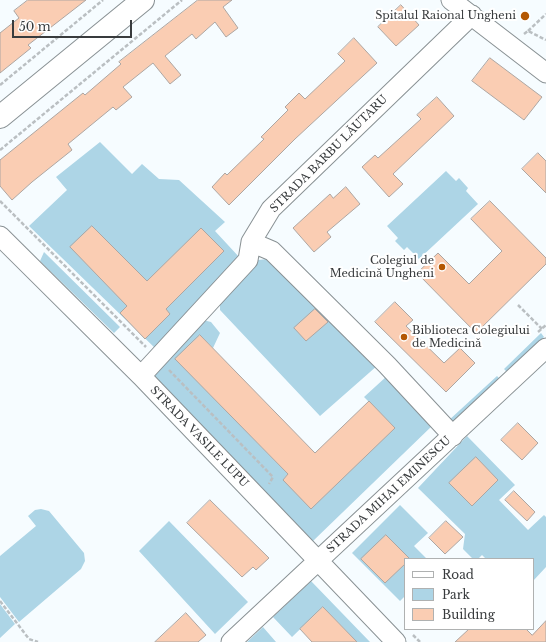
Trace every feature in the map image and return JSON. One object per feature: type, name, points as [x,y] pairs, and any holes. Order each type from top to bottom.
[{"type":"main road","points":[[0,117],[143,0]]},
{"type":"street","points":[[451,0],[546,73]]},
{"type":"street","name":"STRADA BARBU LĂUTARU","points":[[141,376],[248,260],[250,242],[271,209],[472,16]]},
{"type":"street","name":"STRADA VASILE LUPU","points":[[0,236],[141,376],[317,562],[396,642]]},
{"type":"street","points":[[250,242],[272,251],[387,365],[453,436]]},
{"type":"street","name":"STRADA MIHAI EMINESCU","points":[[232,642],[546,348]]},
{"type":"path","points":[[0,85],[103,0]]},
{"type":"path","points":[[0,150],[182,0]]},
{"type":"path","points":[[521,36],[546,14]]},
{"type":"path","points":[[528,30],[546,40]]},
{"type":"path","points":[[0,201],[158,358],[273,477],[268,486]]},
{"type":"path","points":[[518,305],[542,329]]},
{"type":"path","points":[[0,601],[29,639],[38,642]]},
{"type":"green space","points":[[100,142],[132,174],[142,164],[159,179],[179,180],[225,222],[215,231],[240,258],[156,349],[29,226],[67,190],[56,177]]},
{"type":"green space","points":[[446,171],[456,181],[459,178],[468,188],[466,191],[478,204],[419,259],[407,247],[404,250],[395,241],[398,238],[387,226]]},
{"type":"green space","points":[[44,252],[120,327],[114,333],[40,261]]},
{"type":"green space","points":[[268,259],[378,365],[320,416],[220,310],[220,301],[258,260]]},
{"type":"green space","points":[[203,320],[211,322],[220,333],[213,348],[200,335],[176,359],[288,474],[283,480],[395,428],[364,397],[387,376],[433,425],[313,541],[154,376],[156,367]]},
{"type":"green space","points":[[541,333],[544,337],[507,372],[504,369]]},
{"type":"green space","points":[[497,376],[500,379],[453,423],[448,421]]},
{"type":"green space","points":[[467,436],[515,485],[499,500],[528,530],[544,515],[546,517],[546,567],[534,580],[534,558],[485,558],[482,555],[479,558],[472,558],[463,549],[465,534],[418,488]]},
{"type":"green space","points":[[400,505],[428,533],[414,546],[426,558],[404,558],[404,597],[400,601],[352,553]]},
{"type":"green space","points":[[41,509],[49,511],[84,553],[85,561],[81,569],[19,622],[0,597],[0,556],[36,526],[28,516],[35,510]]},
{"type":"green space","points":[[169,521],[248,602],[215,634],[139,551]]},
{"type":"green space","points":[[311,581],[370,642],[357,642],[323,607],[292,637],[273,617]]},
{"type":"green space","points":[[0,604],[15,624],[0,638]]},
{"type":"green space","points":[[263,627],[276,642],[247,642]]},
{"type":"building","points":[[28,0],[86,0],[28,45],[31,48],[0,73],[0,33],[19,18],[14,11]]},
{"type":"building","points":[[198,0],[232,0],[223,7],[238,28],[226,37],[215,22],[196,39],[192,34],[165,56],[181,75],[170,84],[153,63],[123,87],[132,97],[116,110],[113,107],[68,144],[72,150],[12,200],[0,186],[0,160],[83,93],[85,95],[121,64],[119,62]]},
{"type":"building","points":[[401,5],[419,25],[396,46],[378,27]]},
{"type":"building","points":[[354,38],[377,63],[295,139],[229,205],[212,187],[225,173],[227,175],[264,139],[261,137],[288,110],[285,107],[299,93],[305,99],[345,61],[338,54]]},
{"type":"building","points":[[490,58],[542,97],[524,120],[472,81]]},
{"type":"building","points":[[437,97],[454,116],[393,174],[403,184],[389,197],[362,167],[375,155],[378,158],[421,119],[417,115]]},
{"type":"building","points":[[538,153],[546,161],[546,193],[522,169]]},
{"type":"building","points":[[346,187],[360,204],[327,232],[331,237],[314,252],[293,228],[330,194],[333,198]]},
{"type":"building","points":[[490,201],[546,258],[546,264],[476,333],[417,273],[438,253],[469,284],[502,251],[471,219]]},
{"type":"building","points":[[92,226],[147,281],[201,228],[224,251],[166,309],[170,314],[145,339],[120,313],[127,306],[70,247]]},
{"type":"building","name":"Biblioteca Colegiului de Medicină","points":[[395,302],[413,320],[406,326],[444,363],[460,348],[475,363],[446,392],[375,322]]},
{"type":"building","points":[[315,309],[328,322],[306,341],[294,328]]},
{"type":"building","points":[[200,335],[315,453],[369,401],[395,428],[311,509],[283,480],[288,474],[175,359]]},
{"type":"building","points":[[518,423],[538,443],[522,460],[501,440]]},
{"type":"building","points":[[476,457],[498,480],[472,506],[449,483]]},
{"type":"building","points":[[514,491],[535,512],[527,521],[505,500]]},
{"type":"building","points":[[210,500],[269,558],[256,570],[253,567],[242,577],[187,523]]},
{"type":"building","points":[[446,521],[463,537],[445,554],[429,538]]},
{"type":"building","points":[[386,535],[409,558],[404,558],[404,565],[385,583],[361,559]]},
{"type":"building","points":[[323,607],[357,642],[312,642],[300,629]]},
{"type":"building","points":[[186,613],[206,635],[198,642],[155,642]]},
{"type":"building","points":[[546,621],[546,642],[455,642],[468,630],[527,630],[532,635]]},
{"type":"place","name":"Spitalul Raional Ungheni","points":[[525,16]]},
{"type":"place","name":"Colegiul de Medicină Ungheni","points":[[442,267]]},
{"type":"place","name":"Biblioteca Colegiului de Medicină","points":[[404,337]]}]
